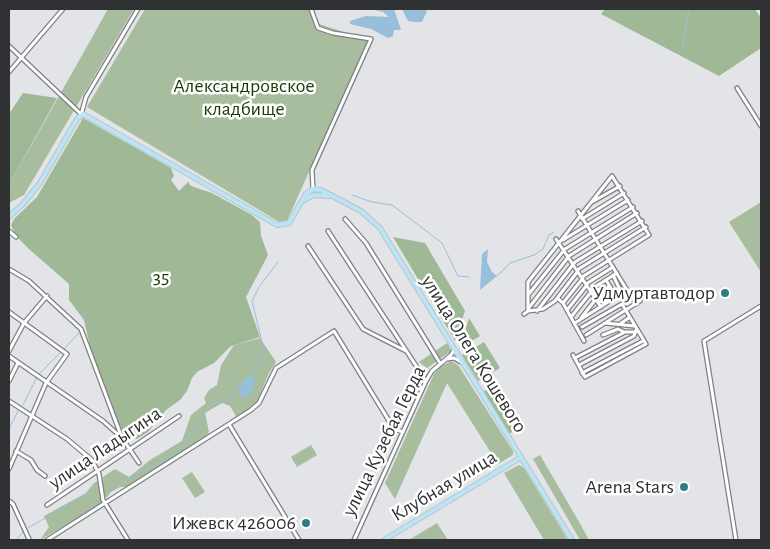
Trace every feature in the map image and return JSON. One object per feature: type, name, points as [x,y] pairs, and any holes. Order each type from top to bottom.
[{"type":"main road","points":[[9,216],[23,204],[40,182],[81,115],[86,115],[277,225],[289,222],[306,194],[313,189]]},
{"type":"main road","name":"улица Олега Кошевого","points":[[313,189],[321,190],[361,211],[376,222],[572,540]]},
{"type":"main road","name":"улица Олега Кошевого","points":[[302,203],[309,197],[317,194],[336,198]]},
{"type":"main road","name":"Клубная улица","points":[[384,540],[520,458]]},
{"type":"street","points":[[9,72],[64,9]]},
{"type":"street","points":[[9,46],[81,115],[86,97],[138,9]]},
{"type":"street","points":[[311,9],[318,28],[333,33],[371,39],[312,170],[313,189]]},
{"type":"street","points":[[737,88],[761,126]]},
{"type":"street","points":[[563,303],[582,277],[649,235],[637,213],[612,176],[590,203],[582,217]]},
{"type":"street","points":[[590,203],[620,186]]},
{"type":"street","points":[[528,310],[528,282],[576,222],[624,193]]},
{"type":"street","points":[[560,242],[628,200]]},
{"type":"street","points":[[528,296],[565,249],[633,207]]},
{"type":"street","points":[[578,211],[609,260],[615,274],[627,290],[622,294],[596,299]]},
{"type":"street","points":[[524,314],[569,256],[637,213]]},
{"type":"street","points":[[345,219],[366,243],[440,363]]},
{"type":"street","points":[[537,311],[574,264],[642,221]]},
{"type":"street","points":[[528,310],[537,311],[543,309],[557,298],[578,270],[646,228]]},
{"type":"street","points":[[9,231],[16,237]]},
{"type":"street","points":[[328,231],[426,381]]},
{"type":"street","points":[[556,239],[565,249],[601,307]]},
{"type":"street","points":[[308,246],[363,330],[406,351]]},
{"type":"street","points":[[567,310],[587,284],[613,267]]},
{"type":"street","points":[[9,269],[29,281],[81,329],[122,438]]},
{"type":"street","points":[[571,317],[591,291],[615,274]]},
{"type":"street","points":[[606,280],[615,296]]},
{"type":"street","points":[[579,321],[596,299],[610,286]]},
{"type":"street","points":[[586,335],[638,302],[631,294]]},
{"type":"street","points":[[9,351],[24,323],[47,296]]},
{"type":"street","points":[[575,323],[615,296]]},
{"type":"street","points":[[557,298],[563,303],[584,341]]},
{"type":"street","points":[[582,327],[622,304],[646,344],[585,377],[574,357],[625,332],[636,329]]},
{"type":"street","points":[[736,540],[704,341],[761,306]]},
{"type":"street","points":[[9,312],[67,354],[46,383],[9,468]]},
{"type":"street","points":[[620,324],[630,318]]},
{"type":"street","points":[[605,323],[620,324],[636,329]]},
{"type":"street","points":[[603,335],[618,329],[625,332]]},
{"type":"street","points":[[578,365],[634,336],[636,329]]},
{"type":"street","points":[[47,540],[230,426],[259,403],[276,368],[334,331],[394,429],[403,432]]},
{"type":"street","name":"улица Кузебая Герда","points":[[354,540],[426,381],[440,363],[454,350]]},
{"type":"street","points":[[9,356],[103,421],[122,438],[139,463]]},
{"type":"street","points":[[446,359],[454,358],[461,362]]},
{"type":"street","points":[[9,381],[18,363]]},
{"type":"street","points":[[9,400],[67,439],[92,460],[98,470],[103,500],[128,540]]},
{"type":"street","name":"улица Ладыгина","points":[[47,505],[179,416]]},
{"type":"street","points":[[230,426],[300,540]]},
{"type":"street","points":[[16,451],[31,460],[37,470],[45,476]]},
{"type":"street","points":[[9,500],[13,504],[29,539]]},
{"type":"green space","points":[[108,9],[134,9],[24,195],[9,203],[9,185]]},
{"type":"green space","name":"Александровское кладбище","points":[[145,9],[312,9],[313,22],[368,40],[287,221],[281,223],[87,107]]},
{"type":"green space","points":[[605,9],[755,9],[761,18],[761,48],[719,76],[601,14]]},
{"type":"green space","points":[[23,93],[57,98],[9,185],[9,114]]},
{"type":"green space","name":"35","points":[[83,118],[171,168],[174,176],[171,180],[179,191],[188,182],[191,186],[212,193],[252,215],[260,222],[261,236],[268,255],[246,297],[260,337],[231,346],[214,363],[197,372],[180,400],[166,410],[148,432],[137,439],[127,436],[120,426],[91,351],[84,320],[69,300],[69,284],[16,236],[11,225],[14,219],[37,197]]},
{"type":"green space","points":[[761,202],[761,272],[729,222]]},
{"type":"green space","points":[[393,237],[425,243],[465,311],[455,341]]},
{"type":"green space","points":[[469,318],[480,336],[459,349]]},
{"type":"green space","points":[[260,338],[276,362],[269,373],[257,402],[237,418],[230,406],[222,403],[205,413],[209,432],[204,440],[132,487],[120,487],[111,492],[106,498],[103,489],[103,477],[115,469],[129,477],[150,460],[182,441],[191,415],[206,403],[204,398],[209,390],[217,385],[221,365],[234,345]]},
{"type":"green space","points":[[484,342],[500,368],[478,381],[462,355]]},
{"type":"green space","points":[[447,343],[451,350],[450,352],[427,368],[419,362]]},
{"type":"green space","points":[[451,361],[458,365],[513,451],[513,455],[498,464],[447,383],[395,499],[385,483],[434,374],[440,367]]},
{"type":"green space","points":[[496,384],[522,426],[509,434],[483,392]]},
{"type":"green space","points":[[311,445],[317,455],[297,467],[291,457]]},
{"type":"green space","points":[[540,455],[589,540],[580,540],[533,459]]},
{"type":"green space","points":[[519,465],[524,468],[568,540],[544,540],[504,473]]},
{"type":"green space","points":[[192,472],[205,492],[195,498],[182,478]]},
{"type":"green space","points":[[99,480],[102,504],[40,540],[49,527],[44,516],[86,493]]},
{"type":"green space","points":[[437,523],[448,540],[409,540]]},
{"type":"water","points":[[371,9],[394,9],[401,30],[394,30],[393,36],[388,38],[371,29],[350,24],[350,21],[366,16],[389,17],[383,12]]},
{"type":"water","points":[[402,9],[423,9],[427,11],[422,22],[413,22],[408,21]]},
{"type":"water","points":[[488,249],[487,262],[492,272],[497,276],[480,290],[482,254]]},
{"type":"water","points":[[252,373],[255,380],[251,394],[241,397],[237,388]]},
{"type":"waterway","points":[[682,48],[689,9]]},
{"type":"waterway","points":[[352,195],[372,202],[392,205],[442,243],[458,276],[469,277]]},
{"type":"waterway","points":[[497,276],[510,263],[534,255],[543,249],[549,235],[554,232]]},
{"type":"waterway","points":[[252,373],[261,360],[263,346],[252,301],[259,287],[278,262]]},
{"type":"waterway","points":[[83,319],[85,309]]},
{"type":"waterway","points":[[64,349],[79,333]]},
{"type":"waterway","points":[[38,375],[61,352]]},
{"type":"waterway","points":[[23,405],[37,377]]},
{"type":"waterway","points":[[122,478],[131,479],[169,457],[182,446],[210,405],[234,398]]},
{"type":"waterway","points":[[9,429],[18,411]]},
{"type":"waterway","points":[[28,528],[86,494],[92,487]]},
{"type":"waterway","points":[[16,540],[23,532]]},
{"type":"place","name":"Удмуртавтодор","points":[[725,293]]},
{"type":"place","name":"Arena Stars","points":[[684,487]]},
{"type":"place","name":"Ижевск 426006","points":[[306,523]]}]
